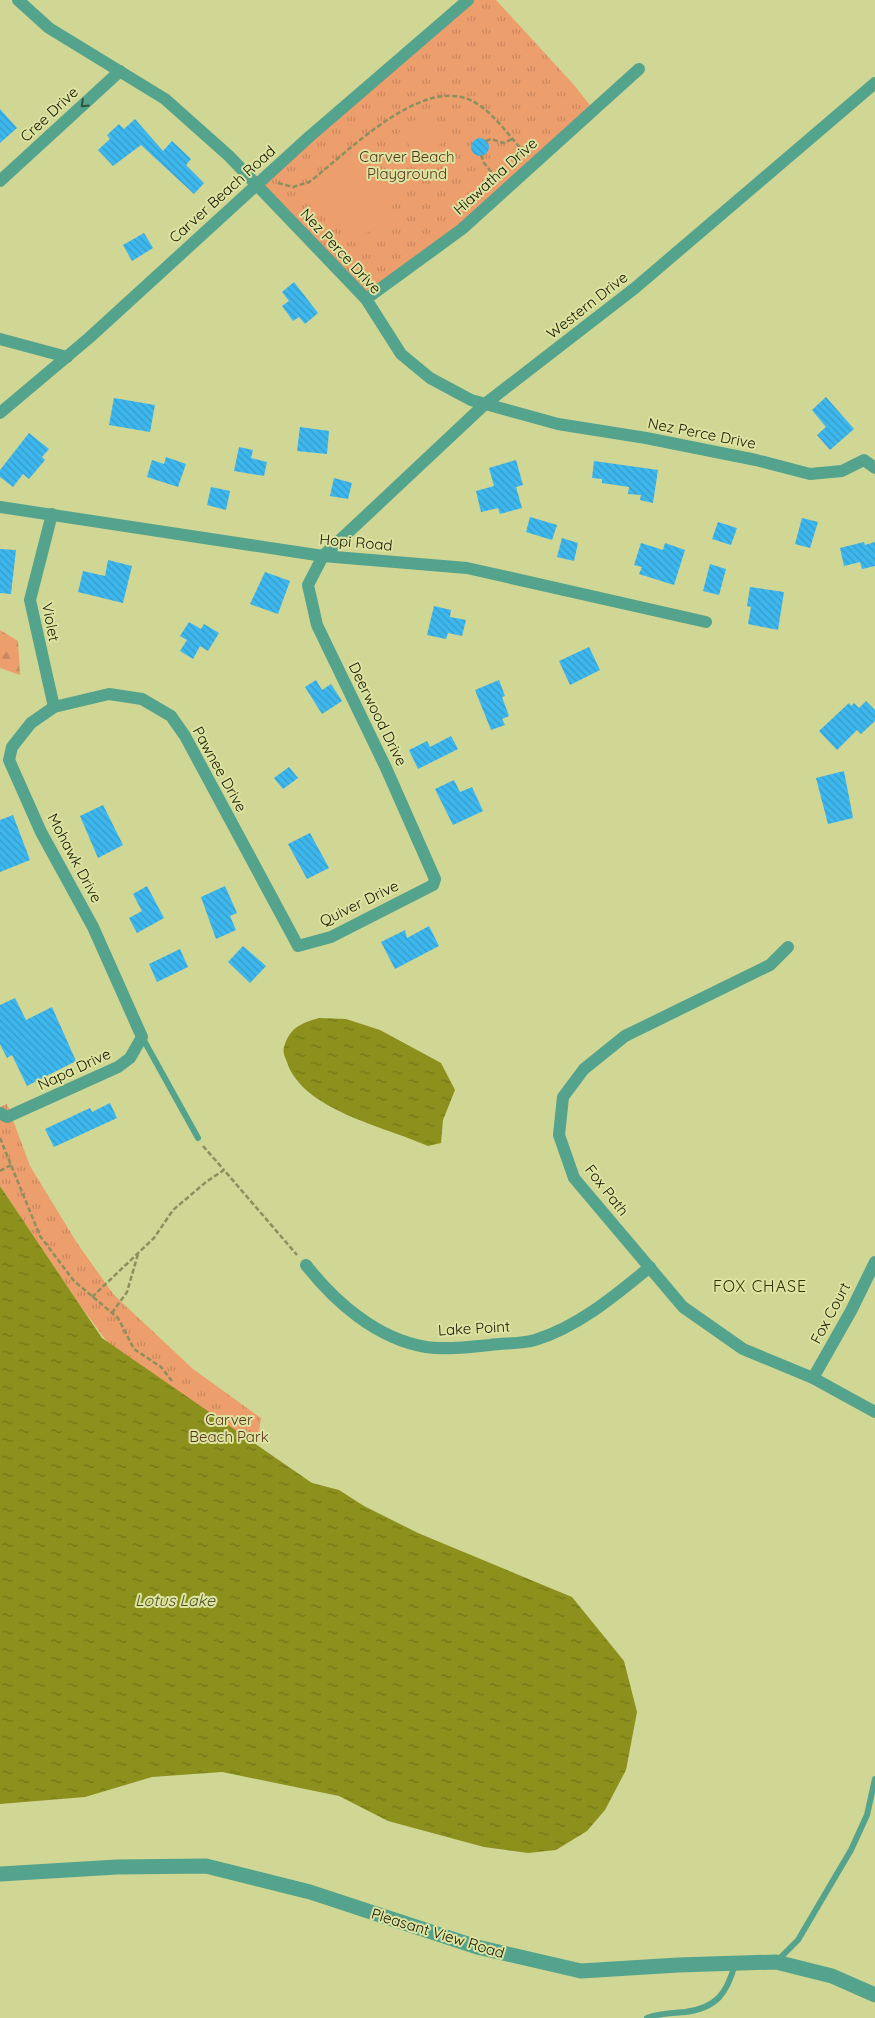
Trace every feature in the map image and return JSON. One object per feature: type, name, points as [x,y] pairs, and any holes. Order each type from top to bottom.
[{"type":"street","name":"Nez Perce Drive","points":[[18,0],[49,28],[166,99],[256,184],[366,299],[402,354],[430,378],[471,400],[558,424],[646,438],[756,460],[810,474],[842,471],[875,452]]},
{"type":"street","name":"Carver Beach Road","points":[[0,413],[67,357],[256,184],[468,0]]},
{"type":"street","name":"Hiawatha Drive","points":[[366,299],[462,229],[639,69]]},
{"type":"street","name":"Cree Drive","points":[[0,181],[120,71]]},
{"type":"street","name":"Western Drive","points":[[324,556],[486,404],[635,288],[875,84]]},
{"type":"street","points":[[0,339],[67,357]]},
{"type":"street","points":[[864,460],[875,468]]},
{"type":"street","name":"Hopi Road","points":[[0,507],[324,556],[466,568],[706,622]]},
{"type":"street","name":"Violet","points":[[52,514],[30,600],[54,707]]},
{"type":"street","name":"Deerwood Drive","points":[[324,556],[308,585],[317,625],[386,768],[435,879],[433,886]]},
{"type":"street","name":"Pawnee Drive","points":[[54,707],[109,694],[142,699],[171,716],[189,743],[298,946]]},
{"type":"street","name":"Mohawk Drive","points":[[54,707],[31,723],[12,747],[9,760],[41,832],[93,926],[142,1037]]},
{"type":"street","name":"Quiver Drive","points":[[298,946],[331,937],[433,886]]},
{"type":"street","name":"Fox Path","points":[[788,947],[770,965],[625,1036],[584,1069],[563,1097],[559,1135],[574,1178],[683,1307],[743,1349],[813,1378],[875,1412]]},
{"type":"street","name":"Napa Drive","points":[[4,1115],[118,1067],[130,1058],[142,1037]]},
{"type":"street","name":"Fox Court","points":[[813,1378],[851,1311],[875,1262]]},
{"type":"street","name":"Lake Point","points":[[306,1265],[323,1286],[356,1314],[387,1334],[426,1347],[480,1346],[534,1340],[567,1326],[617,1295],[650,1267]]},
{"type":"street","name":"Pleasant View Road","points":[[0,1874],[117,1867],[206,1866],[310,1892],[477,1947],[581,1971],[776,1962],[832,1976],[875,1995]]},
{"type":"lane","points":[[142,1037],[198,1138]]},
{"type":"lane","points":[[776,1962],[798,1940],[851,1850],[867,1815],[875,1779]]},
{"type":"lane","points":[[647,2018],[667,2012],[698,2009],[712,2004],[724,1994],[730,1982],[735,1963]]},
{"type":"path","points":[[269,174],[277,183],[293,187],[308,182],[398,112],[433,97],[456,97],[479,104],[534,163]]},
{"type":"path","points":[[486,141],[491,139],[504,143],[512,139]]},
{"type":"path","points":[[481,155],[484,163],[492,173]]},
{"type":"path","points":[[0,1138],[40,1236],[74,1281],[118,1318],[134,1349],[160,1367],[172,1381]]},
{"type":"path","points":[[198,1138],[214,1160],[306,1265]]},
{"type":"path","points":[[0,1171],[11,1165]]},
{"type":"path","points":[[92,1297],[154,1238],[178,1206],[224,1170]]},
{"type":"path","points":[[112,1313],[126,1292],[139,1253]]},
{"type":"green space","name":"Carver Beach Playground","points":[[467,0],[496,0],[574,85],[593,109],[462,229],[366,299],[257,184]]},
{"type":"green space","points":[[426,111],[449,137],[422,159],[398,133]]},
{"type":"green space","points":[[360,152],[387,180],[392,192],[393,202],[391,212],[379,227],[369,232],[348,237],[310,198],[312,186]]},
{"type":"green space","points":[[0,630],[18,641],[20,675],[0,668]]},
{"type":"green space","name":"Carver Beach Park","points":[[7,1104],[30,1166],[77,1243],[114,1295],[193,1369],[261,1418],[259,1431],[248,1456],[116,1354],[80,1305],[0,1186],[0,1107]]},
{"type":"water","points":[[319,1018],[346,1019],[380,1030],[441,1063],[455,1090],[443,1120],[441,1143],[428,1146],[369,1124],[327,1105],[309,1093],[296,1079],[284,1055],[284,1049],[290,1033],[298,1026]]},
{"type":"water","name":"Lotus Lake","points":[[0,1186],[102,1338],[312,1483],[339,1490],[364,1506],[418,1533],[572,1597],[624,1661],[637,1712],[626,1770],[605,1810],[587,1831],[556,1850],[528,1853],[484,1847],[388,1821],[339,1796],[222,1772],[152,1777],[85,1797],[0,1804]]},
{"type":"building","points":[[0,109],[17,128],[0,143]]},
{"type":"building","points":[[135,119],[163,151],[172,141],[191,159],[186,165],[204,183],[194,194],[141,145],[113,166],[98,150],[110,139],[107,135],[119,124],[124,129]]},
{"type":"building","points":[[480,138],[486,141],[489,147],[486,153],[480,156],[474,153],[471,147],[474,141]]},
{"type":"building","points":[[144,233],[153,248],[132,261],[123,245]]},
{"type":"building","points":[[294,282],[318,313],[305,324],[299,317],[293,321],[282,306],[289,301],[282,292]]},
{"type":"building","points":[[826,397],[854,429],[830,450],[817,435],[826,427],[812,410]]},
{"type":"building","points":[[114,398],[155,405],[150,432],[109,425]]},
{"type":"building","points":[[300,427],[329,431],[327,454],[297,451]]},
{"type":"building","points":[[29,433],[49,449],[42,457],[45,460],[29,479],[23,474],[13,487],[0,477],[0,470]]},
{"type":"building","points":[[239,447],[253,450],[251,458],[267,462],[264,476],[234,471]]},
{"type":"building","points":[[166,457],[186,464],[178,487],[147,477],[152,460],[164,464]]},
{"type":"building","points":[[516,460],[523,485],[516,487],[522,508],[500,514],[498,508],[481,512],[476,491],[494,486],[489,468]]},
{"type":"building","points":[[594,461],[658,470],[653,503],[640,500],[641,495],[628,494],[629,487],[602,483],[602,479],[592,478]]},
{"type":"building","points":[[334,478],[352,483],[348,499],[330,496]]},
{"type":"building","points":[[211,487],[230,491],[226,510],[207,505]]},
{"type":"building","points":[[530,517],[557,525],[552,540],[526,532]]},
{"type":"building","points":[[802,518],[818,522],[810,548],[795,544]]},
{"type":"building","points":[[718,522],[737,528],[731,545],[712,539]]},
{"type":"building","points":[[562,538],[578,543],[574,561],[557,557]]},
{"type":"building","points":[[864,542],[865,545],[875,542],[875,566],[862,569],[860,562],[844,566],[840,548]]},
{"type":"building","points":[[641,543],[663,550],[665,543],[685,550],[674,585],[639,574],[642,567],[634,565]]},
{"type":"building","points":[[0,549],[16,550],[11,594],[0,593]]},
{"type":"building","points":[[108,560],[132,566],[123,603],[78,592],[83,571],[105,576]]},
{"type":"building","points":[[710,564],[726,569],[719,595],[703,591]]},
{"type":"building","points":[[265,572],[290,581],[278,614],[250,604]]},
{"type":"building","points":[[750,587],[784,592],[778,630],[748,624],[751,607],[747,606]]},
{"type":"building","points":[[434,606],[451,610],[450,617],[466,620],[462,636],[448,633],[446,639],[427,635]]},
{"type":"building","points":[[189,622],[201,629],[204,624],[219,633],[208,651],[200,646],[193,659],[180,651],[187,640],[180,636]]},
{"type":"building","points":[[589,647],[600,670],[570,685],[559,661]]},
{"type":"building","points":[[316,680],[322,690],[331,684],[342,701],[322,714],[305,687]]},
{"type":"building","points":[[499,680],[505,696],[502,697],[509,716],[502,719],[505,725],[491,730],[475,690]]},
{"type":"building","points":[[866,701],[875,710],[875,721],[861,734],[857,730],[837,750],[819,731],[849,703],[851,706],[854,703],[859,708]]},
{"type":"building","points":[[451,736],[458,749],[418,769],[409,750],[427,741],[430,747]]},
{"type":"building","points":[[289,767],[298,778],[283,789],[274,778]]},
{"type":"building","points":[[844,771],[853,818],[828,824],[816,778]]},
{"type":"building","points":[[454,780],[460,792],[472,787],[483,811],[453,825],[435,789]]},
{"type":"building","points":[[103,805],[123,845],[98,858],[80,816]]},
{"type":"building","points":[[13,815],[30,860],[0,872],[0,820]]},
{"type":"building","points":[[310,833],[329,868],[307,879],[288,844]]},
{"type":"building","points":[[147,886],[164,918],[137,933],[129,918],[142,911],[133,894]]},
{"type":"building","points":[[225,886],[237,913],[230,916],[236,930],[216,939],[201,897]]},
{"type":"building","points":[[429,926],[439,946],[395,969],[381,942],[405,930],[407,938]]},
{"type":"building","points":[[243,946],[266,966],[250,983],[228,962]]},
{"type":"building","points":[[180,949],[188,967],[157,982],[149,964]]},
{"type":"building","points":[[15,998],[26,1020],[52,1007],[76,1061],[27,1086],[12,1055],[7,1058],[0,1044],[0,1005]]},
{"type":"building","points":[[110,1103],[117,1118],[54,1147],[45,1129],[90,1108],[92,1112]]},
{"type":"district","name":"FOX CHASE","points":[[760,1286]]}]
